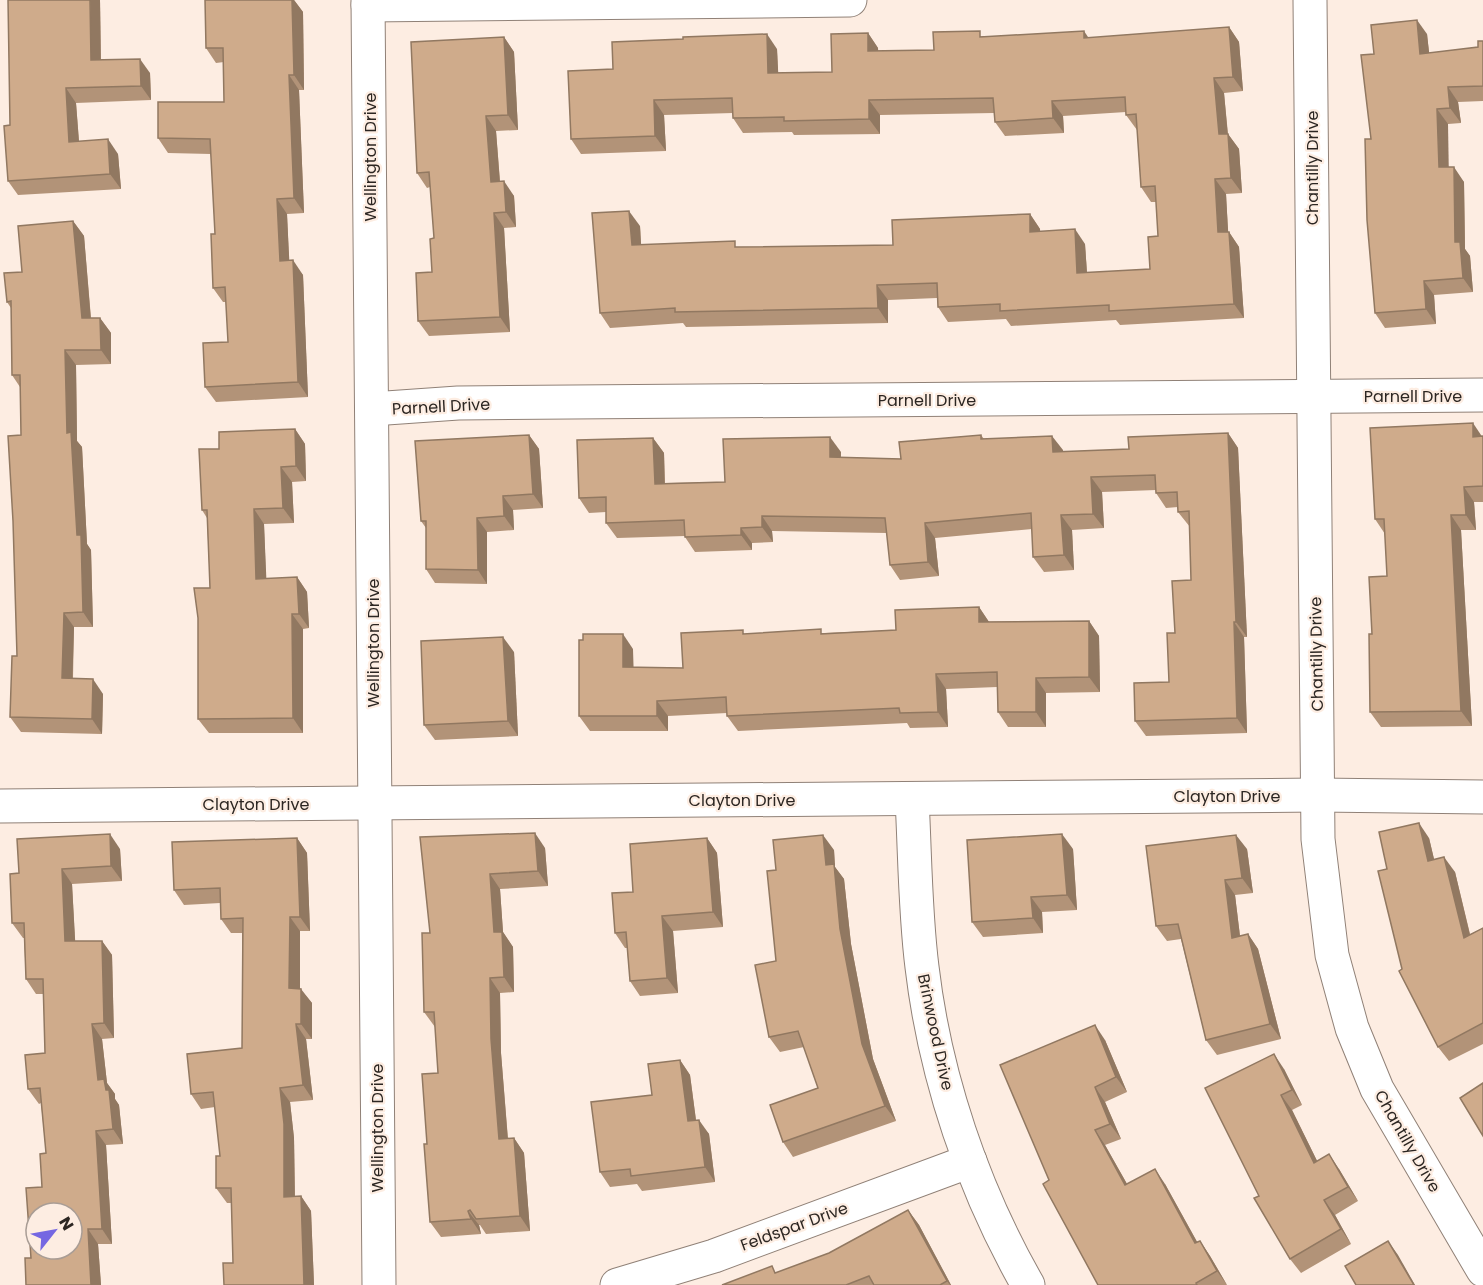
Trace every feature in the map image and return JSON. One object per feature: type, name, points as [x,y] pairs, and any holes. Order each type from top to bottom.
[{"type":"street","points":[[368,3],[850,0]]},
{"type":"street","name":"Chantilly Drive","points":[[1310,0],[1318,839],[1332,955],[1352,1028],[1377,1089],[1483,1270]]},
{"type":"street","name":"Wellington Drive","points":[[368,3],[379,1285]]},
{"type":"street","name":"Parnell Drive","points":[[372,409],[458,403],[1483,395]]},
{"type":"street","name":"Clayton Drive","points":[[0,806],[1318,795],[1483,797]]},
{"type":"street","name":"Brinwood Drive","points":[[912,799],[922,967],[939,1065],[970,1161],[1004,1244],[1028,1285]]},
{"type":"street","name":"Feldspar Drive","points":[[617,1285],[714,1256],[970,1161]]},
{"type":"building","points":[[8,0],[90,0],[91,60],[140,59],[141,86],[66,88],[69,142],[108,139],[110,174],[8,181],[4,126],[10,125]]},
{"type":"building","points":[[205,0],[292,0],[294,75],[289,75],[294,198],[277,199],[280,261],[293,260],[298,382],[205,387],[203,343],[228,342],[225,287],[213,288],[211,234],[215,234],[210,139],[158,138],[158,102],[224,102],[223,48],[206,48]]},
{"type":"building","points":[[1417,20],[1420,54],[1478,47],[1478,41],[1483,41],[1483,86],[1448,87],[1450,108],[1437,109],[1439,167],[1454,167],[1455,242],[1460,242],[1463,278],[1424,281],[1426,309],[1375,313],[1367,220],[1365,139],[1371,139],[1361,55],[1374,54],[1371,25]]},
{"type":"building","points":[[1229,27],[1233,77],[1214,78],[1219,134],[1228,134],[1231,178],[1215,179],[1218,232],[1229,232],[1234,304],[1109,311],[1109,305],[1000,311],[1000,304],[938,307],[937,283],[877,285],[878,308],[675,312],[675,308],[600,313],[592,213],[629,211],[632,245],[735,241],[735,247],[893,245],[892,220],[1030,214],[1030,232],[1075,229],[1077,273],[1150,269],[1148,237],[1158,236],[1155,186],[1141,187],[1136,114],[1126,115],[1125,97],[1052,101],[1053,118],[995,122],[993,98],[869,100],[869,119],[784,121],[784,117],[733,118],[732,98],[654,100],[655,136],[571,139],[568,71],[613,69],[612,42],[767,34],[768,73],[832,72],[831,34],[868,33],[868,51],[934,50],[933,32],[980,31],[980,37],[1084,31],[1084,38]]},
{"type":"building","points":[[504,37],[508,115],[486,116],[491,182],[504,181],[506,212],[494,213],[500,317],[418,321],[416,273],[432,272],[430,239],[434,238],[429,172],[417,173],[411,42]]},
{"type":"building","points":[[73,221],[82,318],[100,318],[101,350],[65,350],[67,433],[71,432],[77,535],[81,535],[83,612],[64,613],[62,678],[93,679],[92,719],[10,717],[12,656],[17,656],[8,436],[21,435],[20,375],[12,375],[11,301],[7,302],[4,273],[22,272],[18,226]]},
{"type":"building","points":[[1473,423],[1473,437],[1483,436],[1483,486],[1464,487],[1466,515],[1451,515],[1461,711],[1370,712],[1369,634],[1372,634],[1369,577],[1387,576],[1384,519],[1375,519],[1370,428]]},
{"type":"building","points":[[295,429],[296,466],[281,467],[283,508],[254,509],[256,579],[297,577],[299,614],[292,614],[293,718],[198,719],[198,618],[194,588],[210,588],[207,510],[202,510],[199,449],[219,449],[219,432]]},
{"type":"building","points":[[1228,433],[1236,622],[1234,622],[1237,718],[1135,721],[1134,683],[1169,682],[1167,633],[1175,633],[1172,581],[1191,580],[1189,511],[1178,512],[1177,492],[1156,493],[1155,475],[1091,477],[1093,514],[1061,515],[1064,555],[1033,557],[1031,513],[925,523],[928,562],[890,565],[885,518],[762,516],[762,527],[741,528],[741,535],[685,537],[684,520],[606,523],[606,497],[579,498],[577,440],[653,438],[655,484],[725,482],[723,439],[830,437],[830,457],[901,459],[899,442],[981,435],[981,439],[1052,436],[1053,452],[1129,449],[1128,437]]},
{"type":"building","points":[[529,435],[533,494],[503,496],[504,516],[477,518],[478,570],[426,569],[426,521],[421,521],[415,441]]},
{"type":"building","points":[[979,607],[979,622],[1089,621],[1089,677],[1036,678],[1036,712],[998,712],[997,672],[936,674],[938,712],[900,713],[899,708],[727,716],[726,697],[657,701],[657,716],[579,716],[579,640],[583,640],[583,634],[623,634],[623,667],[683,668],[681,633],[743,630],[743,634],[821,629],[821,634],[896,630],[895,610]]},
{"type":"building","points":[[503,637],[508,721],[424,725],[421,641]]},
{"type":"building","points":[[1419,823],[1428,861],[1444,857],[1464,938],[1483,928],[1483,1023],[1438,1047],[1399,971],[1402,969],[1378,871],[1387,869],[1379,832]]},
{"type":"building","points":[[535,833],[538,871],[490,874],[494,932],[502,932],[504,977],[490,978],[491,1039],[499,1139],[514,1138],[520,1216],[476,1219],[470,1210],[468,1211],[471,1219],[430,1222],[422,1074],[438,1073],[434,1012],[424,1012],[422,933],[430,933],[420,837]]},
{"type":"building","points":[[110,834],[111,866],[62,869],[65,941],[102,941],[104,1023],[92,1024],[98,1080],[104,1079],[106,1090],[109,1090],[113,1129],[96,1131],[102,1229],[88,1229],[91,1285],[26,1285],[25,1261],[84,1261],[84,1201],[27,1201],[26,1188],[42,1187],[40,1154],[46,1153],[40,1088],[28,1089],[25,1055],[45,1053],[43,979],[26,979],[24,923],[12,923],[10,874],[19,873],[17,839]]},
{"type":"building","points":[[1062,834],[1067,895],[1031,897],[1033,918],[972,922],[967,840]]},
{"type":"building","points":[[823,835],[826,865],[834,864],[840,929],[862,1044],[885,1106],[783,1142],[770,1105],[818,1088],[798,1031],[769,1037],[755,965],[776,961],[767,871],[776,870],[773,840]]},
{"type":"building","points":[[1236,835],[1242,878],[1225,880],[1232,938],[1248,934],[1270,1024],[1206,1040],[1178,924],[1156,926],[1146,846]]},
{"type":"building","points":[[297,838],[300,917],[290,917],[289,988],[301,989],[301,1024],[296,1024],[303,1085],[280,1088],[284,1124],[284,1197],[301,1196],[304,1285],[224,1285],[223,1263],[233,1263],[231,1188],[216,1188],[216,1156],[220,1156],[213,1092],[191,1094],[187,1054],[242,1048],[243,918],[221,919],[220,888],[174,890],[172,842]]},
{"type":"building","points":[[707,838],[713,912],[662,916],[667,978],[630,981],[626,932],[615,933],[612,893],[633,892],[630,844]]},
{"type":"building","points":[[1095,1025],[1116,1077],[1095,1087],[1110,1124],[1095,1130],[1125,1185],[1155,1169],[1195,1243],[1200,1241],[1217,1271],[1196,1283],[1197,1285],[1098,1285],[1043,1184],[1049,1180],[1000,1065]]},
{"type":"building","points":[[1274,1054],[1292,1090],[1281,1095],[1314,1163],[1329,1154],[1348,1187],[1324,1200],[1341,1229],[1290,1259],[1254,1198],[1259,1196],[1205,1088]]},
{"type":"building","points":[[680,1060],[688,1121],[699,1120],[705,1167],[631,1176],[630,1169],[600,1172],[591,1102],[652,1095],[648,1064]]},
{"type":"building","points":[[1483,1083],[1483,1136],[1460,1098]]},
{"type":"building","points":[[908,1210],[947,1281],[940,1285],[874,1285],[869,1276],[846,1285],[722,1285],[772,1266],[775,1273],[829,1253]]},
{"type":"building","points":[[1388,1241],[1414,1285],[1356,1285],[1345,1266]]}]
